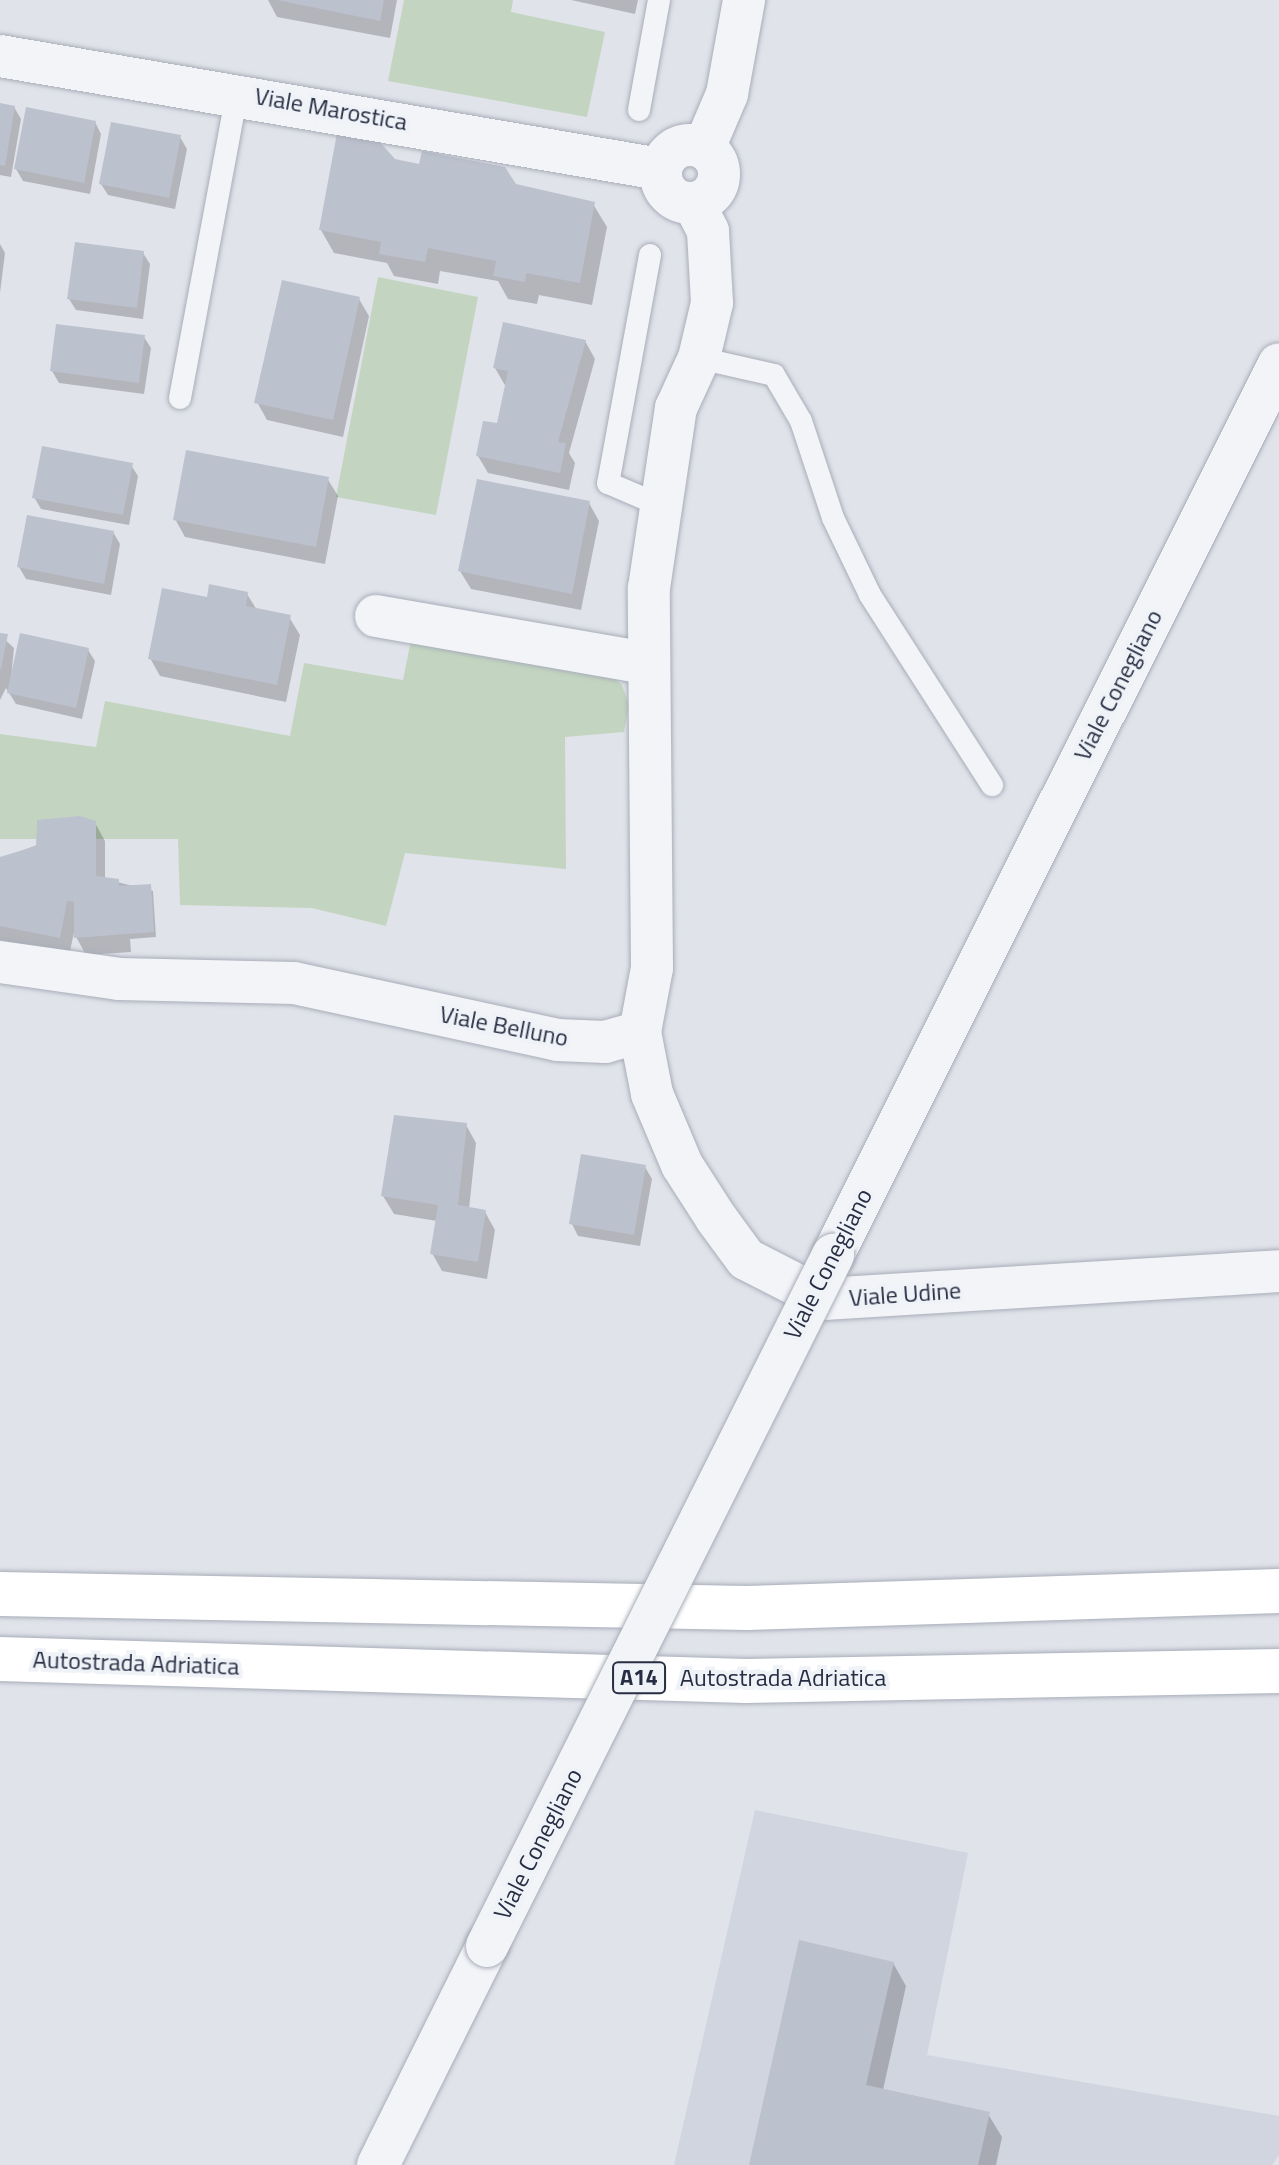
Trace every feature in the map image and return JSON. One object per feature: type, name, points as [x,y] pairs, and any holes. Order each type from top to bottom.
[{"type":"highway","points":[[0,1594],[747,1608],[1279,1591]]},
{"type":"highway","name":"Autostrada Adriatica","points":[[0,1659],[746,1681],[1279,1671]]},
{"type":"street","points":[[704,148],[727,94],[744,0]]},
{"type":"street","name":"Viale Marostica","points":[[0,56],[237,93],[660,169]]},
{"type":"street","points":[[694,204],[676,201],[660,169],[685,145],[704,148]]},
{"type":"street","points":[[694,204],[720,179],[704,148]]},
{"type":"street","points":[[640,1032],[652,968],[645,663],[657,504],[676,408],[699,358],[712,303],[708,231],[694,204]]},
{"type":"street","name":"Viale Conegliano","points":[[378,2165],[1279,364]]},
{"type":"street","points":[[376,616],[645,663]]},
{"type":"street","name":"Viale Belluno","points":[[0,962],[119,979],[294,983],[557,1040],[605,1042],[640,1032]]},
{"type":"street","name":"Viale Udine","points":[[640,1032],[652,1094],[682,1165],[716,1218],[746,1259],[824,1299],[1279,1271]]},
{"type":"lane","points":[[639,110],[659,0]]},
{"type":"lane","points":[[180,398],[237,93]]},
{"type":"lane","points":[[650,255],[608,483],[657,504]]},
{"type":"lane","points":[[699,358],[774,375],[801,421],[833,518],[870,595],[992,785]]},
{"type":"shaded area","points":[[755,1810],[968,1853],[927,2055],[1279,2116],[1279,2155],[1272,2165],[674,2165]]},
{"type":"green space","points":[[404,0],[513,0],[511,12],[605,32],[587,117],[388,81]]},
{"type":"green space","points":[[378,277],[478,297],[436,515],[336,497]]},
{"type":"green space","points":[[411,640],[605,670],[622,685],[629,705],[624,732],[565,737],[566,869],[405,853],[386,926],[312,908],[180,905],[178,839],[0,839],[0,734],[96,747],[105,701],[290,736],[304,663],[403,680]]},
{"type":"building","points":[[277,0],[384,0],[380,21]]},
{"type":"building","points":[[0,103],[15,106],[5,166],[0,165]]},
{"type":"building","points":[[26,107],[96,121],[84,183],[14,169]]},
{"type":"building","points":[[111,122],[181,135],[169,198],[99,184]]},
{"type":"building","points":[[337,133],[379,141],[395,159],[419,164],[422,151],[505,167],[516,184],[595,202],[580,283],[526,273],[525,282],[493,276],[496,261],[428,248],[425,262],[379,254],[381,242],[319,230]]},
{"type":"building","points":[[75,242],[144,251],[137,308],[67,299]]},
{"type":"building","points":[[282,280],[360,297],[333,420],[254,403]]},
{"type":"building","points":[[503,322],[586,340],[558,442],[566,443],[560,473],[476,456],[483,421],[497,423],[508,371],[493,368]]},
{"type":"building","points":[[56,324],[145,335],[139,383],[50,371]]},
{"type":"building","points":[[42,446],[133,463],[123,515],[32,498]]},
{"type":"building","points":[[186,450],[329,477],[316,547],[173,520]]},
{"type":"building","points":[[477,479],[590,501],[572,594],[458,571]]},
{"type":"building","points":[[27,515],[114,531],[104,584],[17,567]]},
{"type":"building","points":[[209,584],[248,592],[246,606],[291,615],[277,685],[148,659],[162,588],[207,597]]},
{"type":"building","points":[[0,633],[8,634],[1,669],[0,669]]},
{"type":"building","points":[[20,633],[89,648],[76,708],[7,693]]},
{"type":"building","points":[[80,816],[96,821],[96,876],[119,879],[119,886],[151,884],[154,932],[74,938],[74,902],[67,901],[60,938],[0,926],[0,857],[36,846],[37,820]]},
{"type":"building","points":[[394,1115],[467,1123],[458,1205],[486,1210],[478,1262],[430,1254],[438,1205],[381,1196]]},
{"type":"building","points":[[581,1154],[646,1165],[634,1235],[569,1224]]},
{"type":"building","points":[[799,1940],[894,1962],[866,2085],[990,2112],[978,2165],[749,2165]]}]
